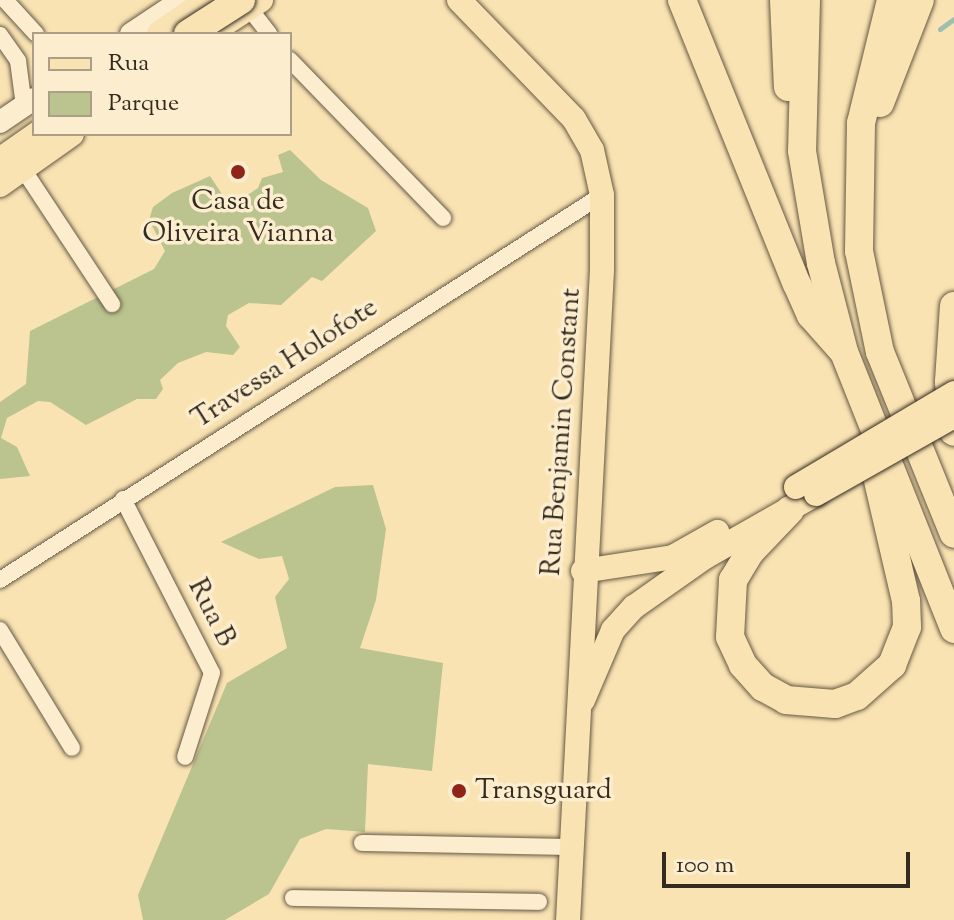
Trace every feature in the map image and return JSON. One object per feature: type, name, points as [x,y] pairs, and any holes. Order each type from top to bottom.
[{"type":"highway","points":[[164,32],[211,0]]},
{"type":"highway","points":[[682,0],[811,315],[844,352]]},
{"type":"highway","points":[[784,0],[790,111],[802,151],[821,263],[844,352],[954,629]]},
{"type":"highway","points":[[802,151],[806,0]]},
{"type":"highway","points":[[891,0],[866,91],[859,165],[859,251],[880,352],[954,534]]},
{"type":"highway","points":[[859,165],[900,42],[920,0]]},
{"type":"highway","points":[[192,32],[247,2]]},
{"type":"highway","points":[[0,144],[31,109]]},
{"type":"highway","points":[[12,165],[38,136]]},
{"type":"highway","points":[[954,306],[951,387],[954,432]]},
{"type":"highway","points":[[801,497],[750,552],[733,580],[730,637],[743,665],[763,687],[786,700],[835,704],[873,685],[892,665],[907,627],[906,601],[874,478],[866,410]]},
{"type":"main road","points":[[134,32],[182,0]]},
{"type":"main road","name":"Rua Benjamin Constant","points":[[459,0],[574,119],[592,150],[602,195],[602,270],[581,601],[568,920]]},
{"type":"main road","points":[[218,30],[247,2]]},
{"type":"main road","points":[[0,122],[31,109]]},
{"type":"main road","points":[[0,185],[12,165],[68,136]]},
{"type":"main road","points":[[578,710],[621,620],[705,557],[801,497],[951,387]]},
{"type":"main road","points":[[583,571],[673,557],[801,497],[954,416]]},
{"type":"main road","points":[[581,601],[598,622],[621,620]]},
{"type":"street","points":[[5,0],[34,32]]},
{"type":"street","points":[[247,2],[268,32]]},
{"type":"street","points":[[0,35],[18,61],[31,109]]},
{"type":"street","points":[[292,62],[443,218]]},
{"type":"street","points":[[12,165],[112,304]]},
{"type":"street","name":"Travessa Holofote","points":[[0,580],[602,195]]},
{"type":"street","name":"Rua B","points":[[123,499],[212,673],[185,757]]},
{"type":"street","points":[[0,630],[72,748]]},
{"type":"street","points":[[362,843],[573,847]]},
{"type":"street","points":[[293,898],[539,902]]},
{"type":"street","points":[[416,920],[417,901]]},
{"type":"green space","points":[[290,150],[321,180],[368,208],[376,231],[322,281],[312,277],[281,305],[249,303],[228,315],[226,326],[240,347],[233,355],[206,352],[178,363],[160,380],[163,389],[156,399],[137,399],[86,425],[50,402],[38,401],[7,418],[1,438],[17,447],[30,476],[0,479],[0,402],[26,384],[30,331],[154,269],[165,251],[149,220],[153,207],[172,193],[210,176],[222,194],[239,201],[258,188],[262,178],[283,172],[278,155]]},
{"type":"green space","points":[[373,485],[386,529],[376,600],[360,648],[443,663],[432,771],[368,764],[365,832],[326,829],[300,839],[269,894],[225,920],[143,920],[138,895],[227,683],[287,648],[275,597],[289,579],[282,556],[259,559],[221,542],[335,487]]},
{"type":"waterway","points":[[940,29],[954,19]]},
{"type":"place","name":"Casa de Oliveira Vianna","points":[[238,172]]},
{"type":"place","name":"Transguard","points":[[459,791]]}]
